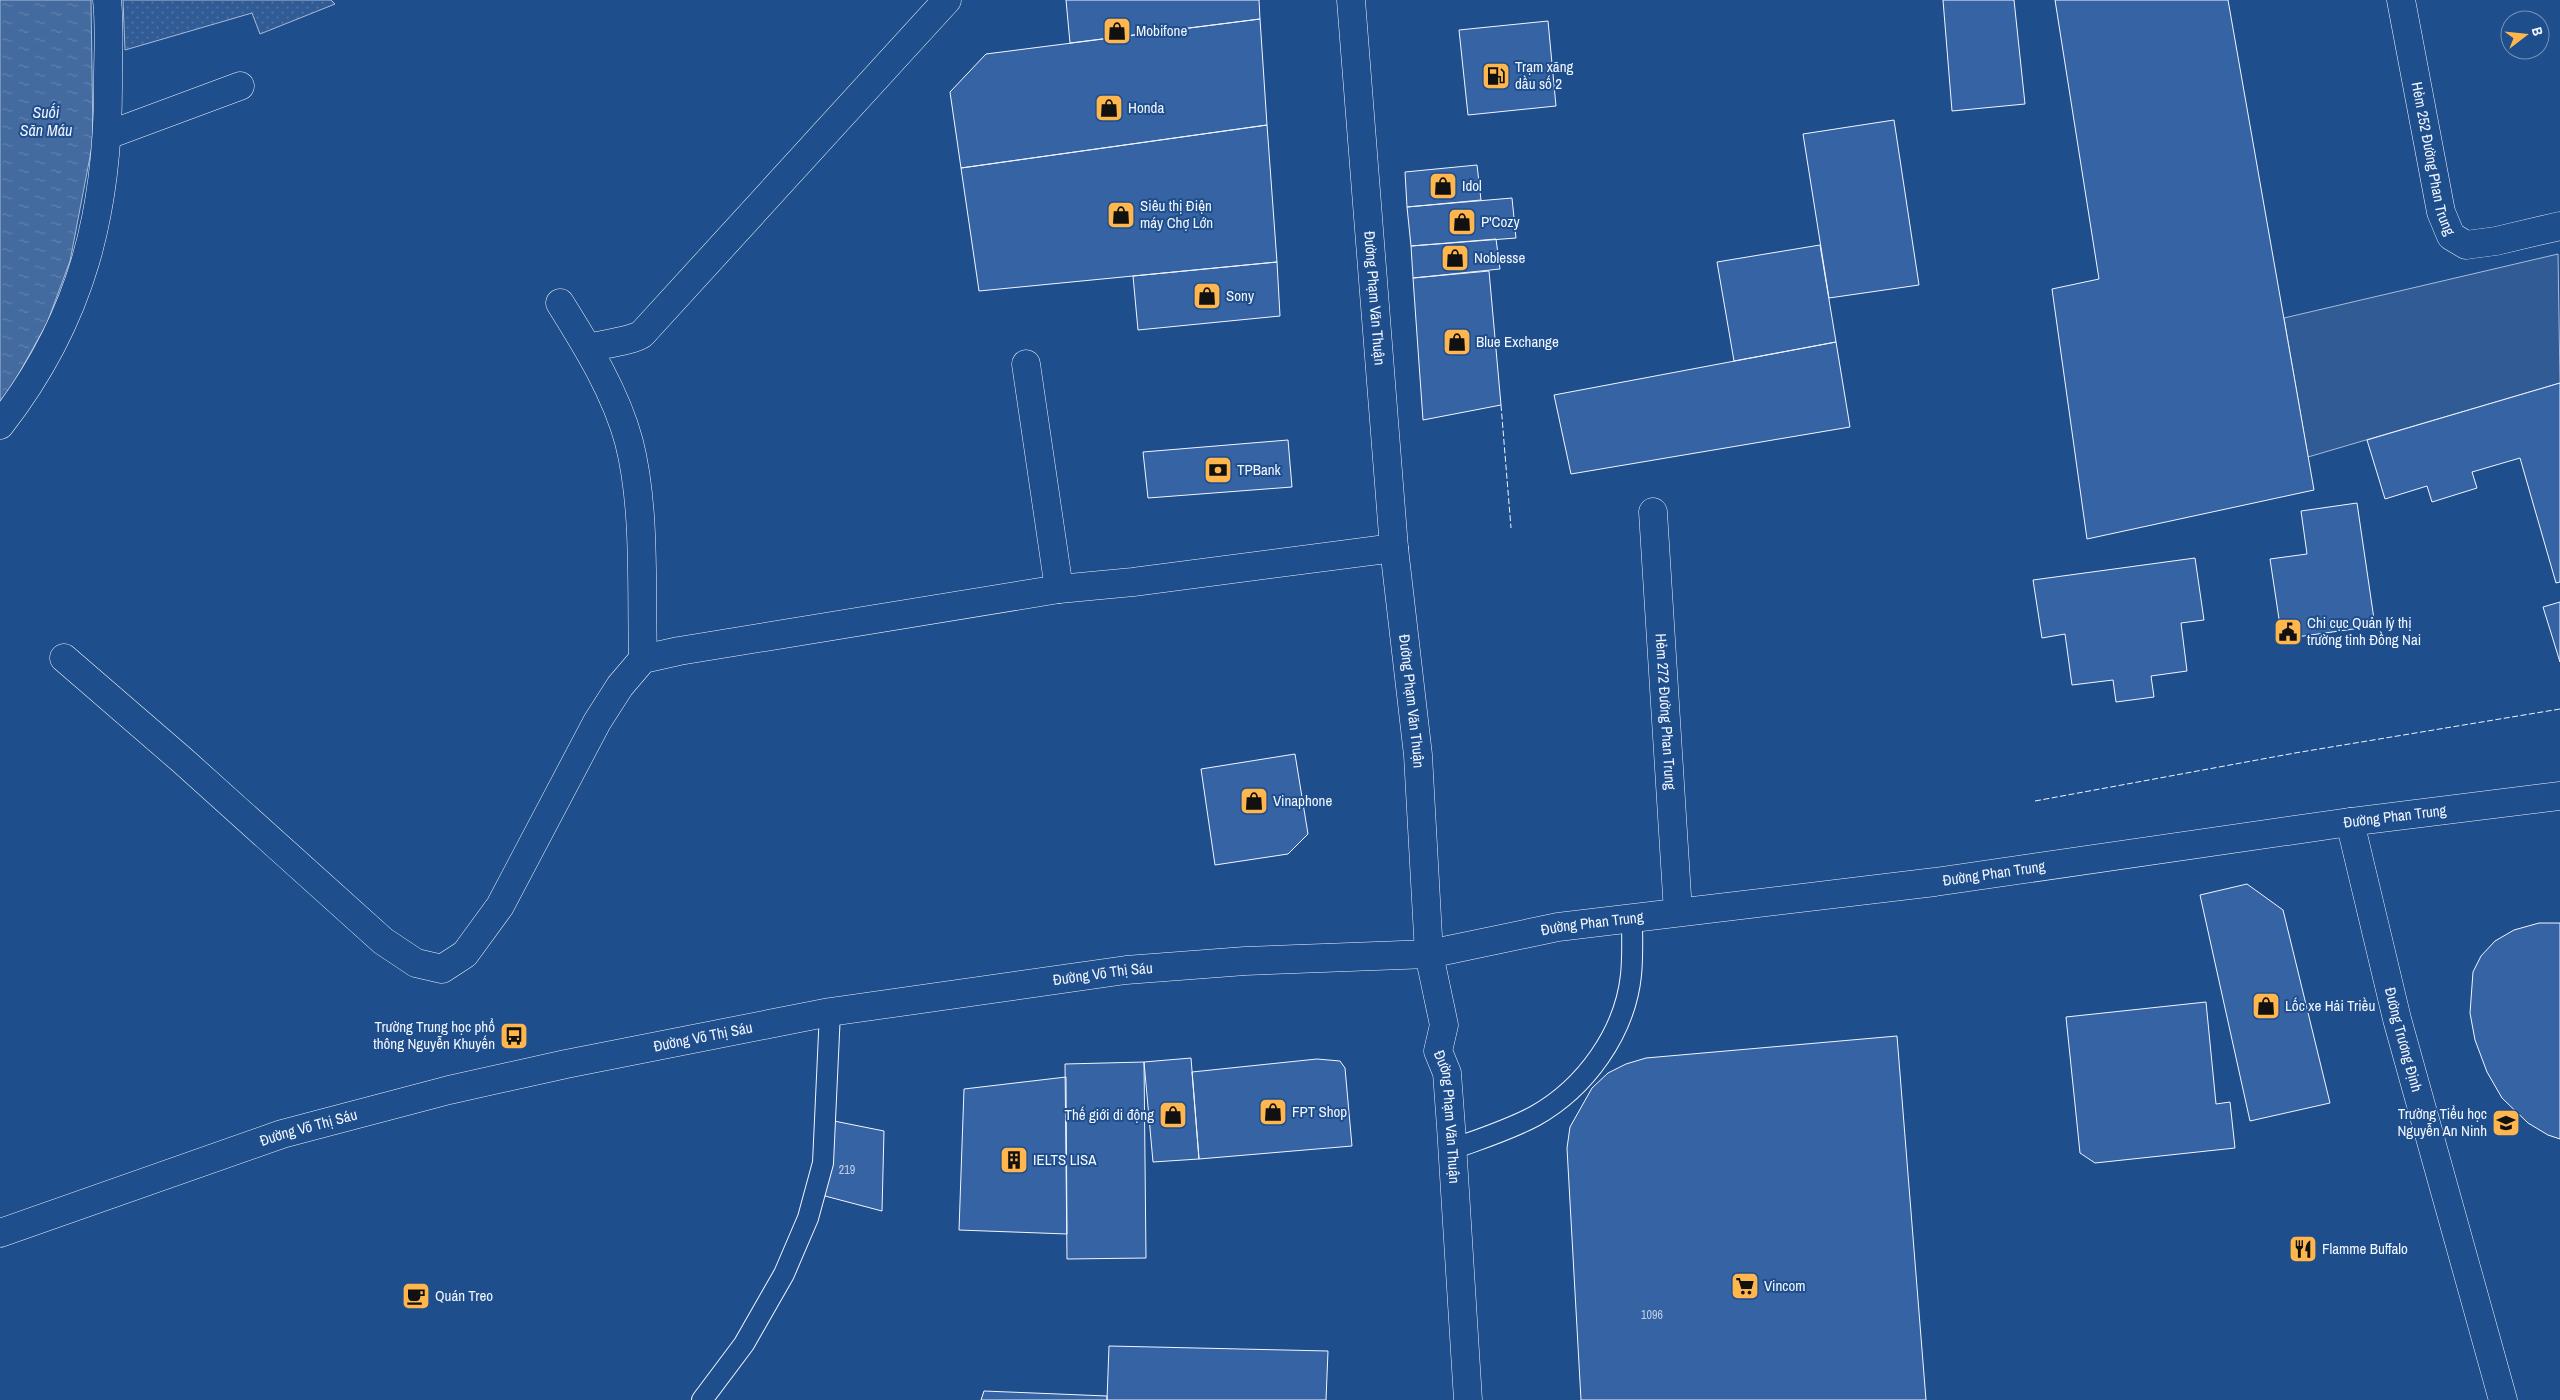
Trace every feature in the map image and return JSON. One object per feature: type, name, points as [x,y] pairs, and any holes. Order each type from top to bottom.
[{"type":"main road","points":[[0,425],[24,395],[61,329],[85,265],[100,198],[108,135],[107,0]]},
{"type":"main road","points":[[588,348],[611,342],[632,340],[642,334],[947,0]]},
{"type":"main road","name":"Đường Phạm Văn Thuận","points":[[1351,0],[1394,548],[1418,755],[1429,954],[1444,1026],[1438,1051],[1446,1073],[1453,1148],[1468,1400]]},
{"type":"main road","name":"Hẻm 252 Đường Phan Trung","points":[[2401,0],[2441,212],[2451,236],[2466,245],[2496,241],[2560,226]]},
{"type":"main road","points":[[108,135],[240,86]]},
{"type":"main road","points":[[560,302],[602,372],[629,442],[638,497],[643,659]]},
{"type":"main road","points":[[1026,364],[1059,589]]},
{"type":"main road","name":"Hẻm 272 Đường Phan Trung","points":[[1653,512],[1678,912]]},
{"type":"main road","points":[[64,658],[182,760],[383,941],[416,963],[442,969],[465,954],[500,906],[597,722],[620,686],[643,659],[679,651],[1059,589],[1133,582],[1394,548]]},
{"type":"main road","name":"Đường Phan Trung","points":[[1429,954],[1558,927],[1935,882],[2350,822],[2560,796]]},
{"type":"main road","name":"Đường Trương Định","points":[[2350,822],[2397,1019],[2503,1400]]},
{"type":"main road","name":"Đường Võ Thị Sáu","points":[[0,1233],[282,1134],[478,1084],[830,1012],[1126,970],[1245,961],[1429,954]]},
{"type":"lane","points":[[1453,1148],[1508,1129],[1536,1116],[1563,1096],[1588,1071],[1607,1044],[1624,1009],[1631,976],[1632,918]]},
{"type":"lane","points":[[702,1400],[744,1344],[784,1274],[808,1218],[823,1163],[830,1012]]},
{"type":"shaded area","points":[[123,0],[331,0],[335,4],[260,34],[252,13],[125,50]]},
{"type":"shaded area","points":[[2558,254],[2560,383],[2308,457],[2284,318]]},
{"type":"water","name":"Suối Săn Máu","points":[[0,0],[91,0],[93,141],[70,261],[47,323],[12,386],[0,401]]},
{"type":"building","name":"Mobifone","points":[[1066,0],[1259,0],[1260,19],[1070,43]]},
{"type":"building","points":[[1943,0],[2014,0],[2025,104],[1952,111]]},
{"type":"building","points":[[2055,0],[2228,0],[2314,490],[2087,539],[2052,289],[2099,279]]},
{"type":"building","name":"Honda","points":[[1260,19],[1267,125],[961,168],[950,92],[986,54]]},
{"type":"building","points":[[1548,21],[1556,106],[1468,115],[1459,30]]},
{"type":"building","points":[[1894,120],[1919,285],[1829,298],[1803,134]]},
{"type":"building","name":"Siêu thị Điện máy Chợ Lớn","points":[[1267,125],[1277,262],[979,291],[961,168]]},
{"type":"building","name":"Idol","points":[[1477,165],[1481,200],[1407,207],[1405,172]]},
{"type":"building","name":"P'Cozy","points":[[1512,198],[1516,238],[1411,246],[1407,207]]},
{"type":"building","name":"Noblesse","points":[[1496,239],[1500,269],[1413,278],[1411,246]]},
{"type":"building","points":[[1820,245],[1836,342],[1734,361],[1717,262]]},
{"type":"building","name":"Sony","points":[[1277,262],[1280,316],[1138,330],[1133,276]]},
{"type":"building","name":"Blue Exchange","points":[[1489,271],[1501,405],[1423,420],[1413,278]]},
{"type":"building","points":[[1836,342],[1850,427],[1571,474],[1554,395]]},
{"type":"building","points":[[2560,383],[2560,582],[2556,583],[2520,458],[2472,472],[2477,488],[2432,502],[2427,486],[2385,499],[2367,440]]},
{"type":"building","name":"TPBank","points":[[1288,440],[1292,487],[1148,498],[1143,452]]},
{"type":"building","points":[[2357,503],[2375,626],[2282,639],[2270,559],[2307,554],[2301,511]]},
{"type":"building","points":[[2195,558],[2204,620],[2181,623],[2187,671],[2151,676],[2154,697],[2116,702],[2113,680],[2072,685],[2065,634],[2042,638],[2033,580]]},
{"type":"building","points":[[2560,602],[2560,662],[2543,607]]},
{"type":"building","name":"Vinaphone","points":[[1295,754],[1308,834],[1288,854],[1215,865],[1201,769]]},
{"type":"building","name":"Lốc xe Hải Triều","points":[[2247,884],[2283,910],[2330,1103],[2250,1121],[2200,895]]},
{"type":"building","points":[[2539,923],[2560,923],[2560,1139],[2548,1135],[2528,1123],[2502,1098],[2487,1072],[2475,1040],[2470,1013],[2473,972],[2481,956],[2495,941],[2514,930]]},
{"type":"building","points":[[2206,1002],[2216,1104],[2230,1102],[2235,1148],[2095,1163],[2080,1153],[2066,1017]]},
{"type":"building","name":"Vincom","points":[[1897,1036],[1926,1400],[1581,1400],[1567,1148],[1570,1127],[1592,1088],[1608,1073],[1626,1064],[1646,1058]]},
{"type":"building","name":"Thế giới di động","points":[[1191,1058],[1199,1159],[1153,1162],[1144,1062]]},
{"type":"building","name":"FPT Shop","points":[[1317,1059],[1340,1061],[1345,1068],[1352,1146],[1199,1159],[1192,1072]]},
{"type":"building","points":[[1144,1062],[1146,1258],[1067,1259],[1065,1064]]},
{"type":"building","name":"IELTS LISA","points":[[1066,1077],[1067,1234],[959,1230],[964,1089]]},
{"type":"building","points":[[834,1121],[884,1131],[882,1211],[825,1196]]},
{"type":"building","points":[[1109,1346],[1328,1351],[1326,1400],[1107,1400]]},
{"type":"building","points":[[984,1391],[1107,1396],[1107,1400],[981,1400]]},
{"type":"fence","points":[[1501,405],[1511,528]]},
{"type":"fence","points":[[2035,801],[2295,753],[2560,709]]},
{"type":"place","name":"Mobifone","points":[[1117,31]]},
{"type":"place","name":"Trạm xăng dầu số 2","points":[[1496,76]]},
{"type":"place","name":"Honda","points":[[1109,108]]},
{"type":"place","name":"Idol","points":[[1443,186]]},
{"type":"place","name":"Siêu thị Điện máy Chợ Lớn","points":[[1121,215]]},
{"type":"place","name":"P'Cozy","points":[[1462,222]]},
{"type":"place","name":"Noblesse","points":[[1455,258]]},
{"type":"place","name":"Sony","points":[[1207,296]]},
{"type":"place","name":"Blue Exchange","points":[[1457,342]]},
{"type":"place","name":"TPBank","points":[[1218,470]]},
{"type":"place","name":"Chi cục Quản lý thị trường tỉnh Đồng Nai","points":[[2288,632]]},
{"type":"place","name":"Vinaphone","points":[[1254,801]]},
{"type":"place","name":"Lốc xe Hải Triều","points":[[2266,1006]]},
{"type":"place","name":"Trường Trung học phổ thông Nguyễn Khuyến","points":[[514,1036]]},
{"type":"place","name":"FPT Shop","points":[[1273,1112]]},
{"type":"place","name":"Thế giới di động","points":[[1173,1115]]},
{"type":"place","name":"Trường Tiểu học Nguyễn An Ninh","points":[[2506,1123]]},
{"type":"place","name":"IELTS LISA","points":[[1014,1160]]},
{"type":"place","name":"Flamme Buffalo","points":[[2303,1249]]},
{"type":"place","name":"Vincom","points":[[1745,1286]]},
{"type":"place","name":"Quán Treo","points":[[416,1296]]}]
